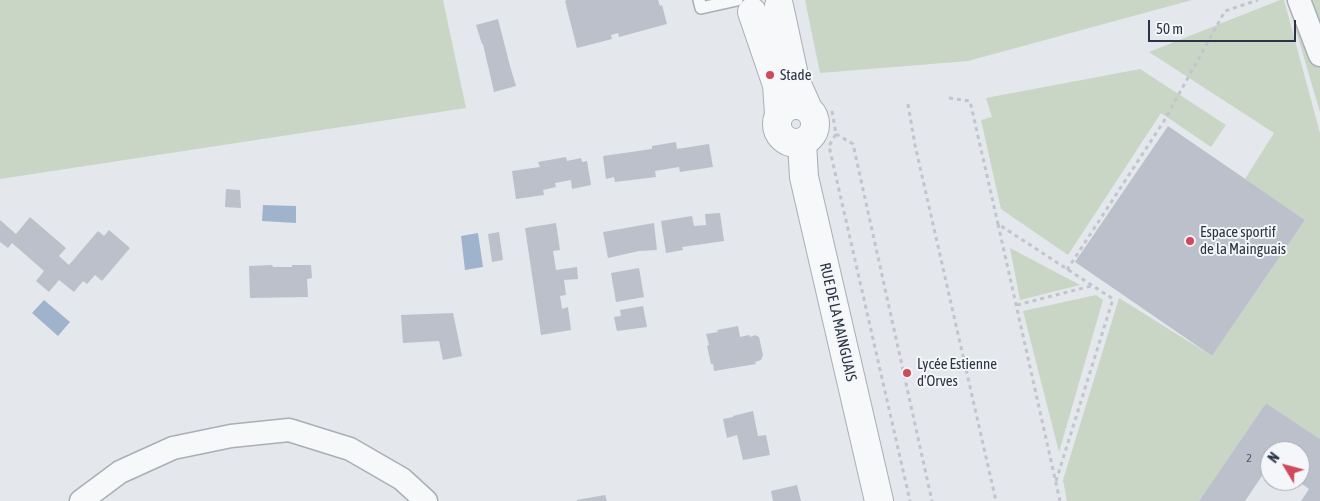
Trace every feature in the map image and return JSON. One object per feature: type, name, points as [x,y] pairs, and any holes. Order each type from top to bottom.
[{"type":"street","points":[[1299,0],[1320,55]]},
{"type":"street","points":[[744,4],[760,15],[766,15],[772,13],[780,3]]},
{"type":"street","points":[[780,3],[795,80],[820,109]]},
{"type":"street","points":[[744,4],[777,85],[780,114]]},
{"type":"street","points":[[796,105],[820,109],[814,116],[815,126],[811,137],[802,143],[790,143],[780,136],[776,125],[784,109],[796,105]]},
{"type":"street","name":"RUE DE LA MAINGUAIS","points":[[802,143],[804,177],[879,501]]},
{"type":"street","points":[[81,501],[120,472],[173,448],[231,436],[289,430],[350,449],[402,479],[426,501]]},
{"type":"lane","points":[[699,0],[701,8],[744,4]]},
{"type":"path","points":[[1067,270],[1164,121],[1225,11],[1258,0]]},
{"type":"path","points":[[949,98],[970,101],[1060,501]]},
{"type":"path","points":[[908,104],[915,145],[996,501]]},
{"type":"path","points":[[820,109],[836,134],[853,144],[932,501]]},
{"type":"path","points":[[836,134],[829,146],[910,501]]},
{"type":"path","points":[[998,224],[1113,299],[1056,481]]},
{"type":"path","points":[[1017,306],[1092,286]]},
{"type":"green space","points":[[0,0],[443,0],[466,108],[0,179]]},
{"type":"green space","points":[[805,0],[1192,0],[968,61],[820,73]]},
{"type":"green space","points":[[1284,0],[1320,133],[1320,439],[1266,403],[1199,501],[1067,501],[1063,480],[1119,298],[1212,356],[1305,220],[1245,179],[1274,133],[1149,52]]},
{"type":"green space","points":[[1287,0],[1320,0],[1320,112]]},
{"type":"green space","points":[[1140,69],[1226,125],[1211,147],[1161,113],[1068,255],[1001,209],[981,120],[992,117],[986,98]]},
{"type":"green space","points":[[1010,248],[1080,285],[1020,300]]},
{"type":"green space","points":[[1096,295],[1103,300],[1059,452],[1023,311]]},
{"type":"water","points":[[263,205],[296,206],[296,223],[262,221]]},
{"type":"water","points":[[478,233],[483,267],[465,270],[461,236]]},
{"type":"water","points":[[44,300],[70,322],[58,336],[32,313]]},
{"type":"building","points":[[658,0],[660,6],[662,5],[667,24],[619,37],[618,33],[611,35],[612,39],[577,48],[565,1]]},
{"type":"building","points":[[498,19],[516,86],[494,92],[483,44],[476,25]]},
{"type":"building","name":"Espace sportif de la Mainguais","points":[[1168,126],[1305,220],[1212,356],[1075,262]]},
{"type":"building","points":[[676,142],[677,149],[709,144],[713,167],[680,172],[679,167],[655,171],[656,177],[615,182],[614,177],[606,179],[603,156],[652,149],[652,146]]},
{"type":"building","points":[[566,157],[567,161],[581,158],[582,162],[587,161],[591,185],[572,189],[571,180],[555,183],[556,187],[543,190],[544,195],[516,199],[512,171],[540,167],[538,162]]},
{"type":"building","points":[[226,189],[240,190],[241,208],[225,207]]},
{"type":"building","points":[[720,213],[724,241],[682,247],[683,250],[666,253],[661,221],[692,216],[694,226],[706,225],[705,214]]},
{"type":"building","points":[[30,217],[66,248],[59,256],[69,265],[98,231],[104,236],[109,230],[130,248],[102,281],[95,275],[87,284],[83,281],[74,292],[59,280],[49,292],[36,281],[44,271],[12,243],[8,248],[0,242],[0,220],[16,234]]},
{"type":"building","points":[[556,223],[560,250],[553,251],[556,270],[577,267],[578,279],[564,280],[566,295],[560,296],[562,309],[568,307],[571,330],[541,335],[525,228]]},
{"type":"building","points":[[654,223],[657,250],[639,251],[608,258],[603,232]]},
{"type":"building","points":[[499,232],[503,260],[492,262],[488,234]]},
{"type":"building","points":[[272,265],[273,267],[292,267],[292,265],[311,265],[312,278],[307,279],[308,297],[250,298],[249,266]]},
{"type":"building","points":[[639,268],[644,297],[616,302],[611,273]]},
{"type":"building","points":[[643,306],[647,327],[617,331],[614,317],[621,316],[620,310]]},
{"type":"building","points":[[453,313],[462,356],[443,360],[439,341],[403,343],[401,315]]},
{"type":"building","points":[[738,326],[740,337],[755,335],[759,337],[763,355],[761,360],[755,362],[756,364],[714,371],[707,346],[709,345],[706,334]]},
{"type":"building","points":[[1266,403],[1320,439],[1320,501],[1301,501],[1308,491],[1310,491],[1310,441],[1260,441],[1260,479],[1245,501],[1199,501]]},
{"type":"building","points":[[753,411],[758,436],[766,435],[770,455],[743,460],[737,435],[727,438],[723,419]]},
{"type":"building","points":[[797,485],[801,501],[773,501],[771,491]]},
{"type":"building","points":[[605,495],[607,501],[577,501],[577,500]]},
{"type":"place","name":"Stade","points":[[770,75]]},
{"type":"place","name":"Espace sportif de la Mainguais","points":[[1190,241]]},
{"type":"place","name":"Lycée Estienne d'Orves","points":[[907,373]]}]
